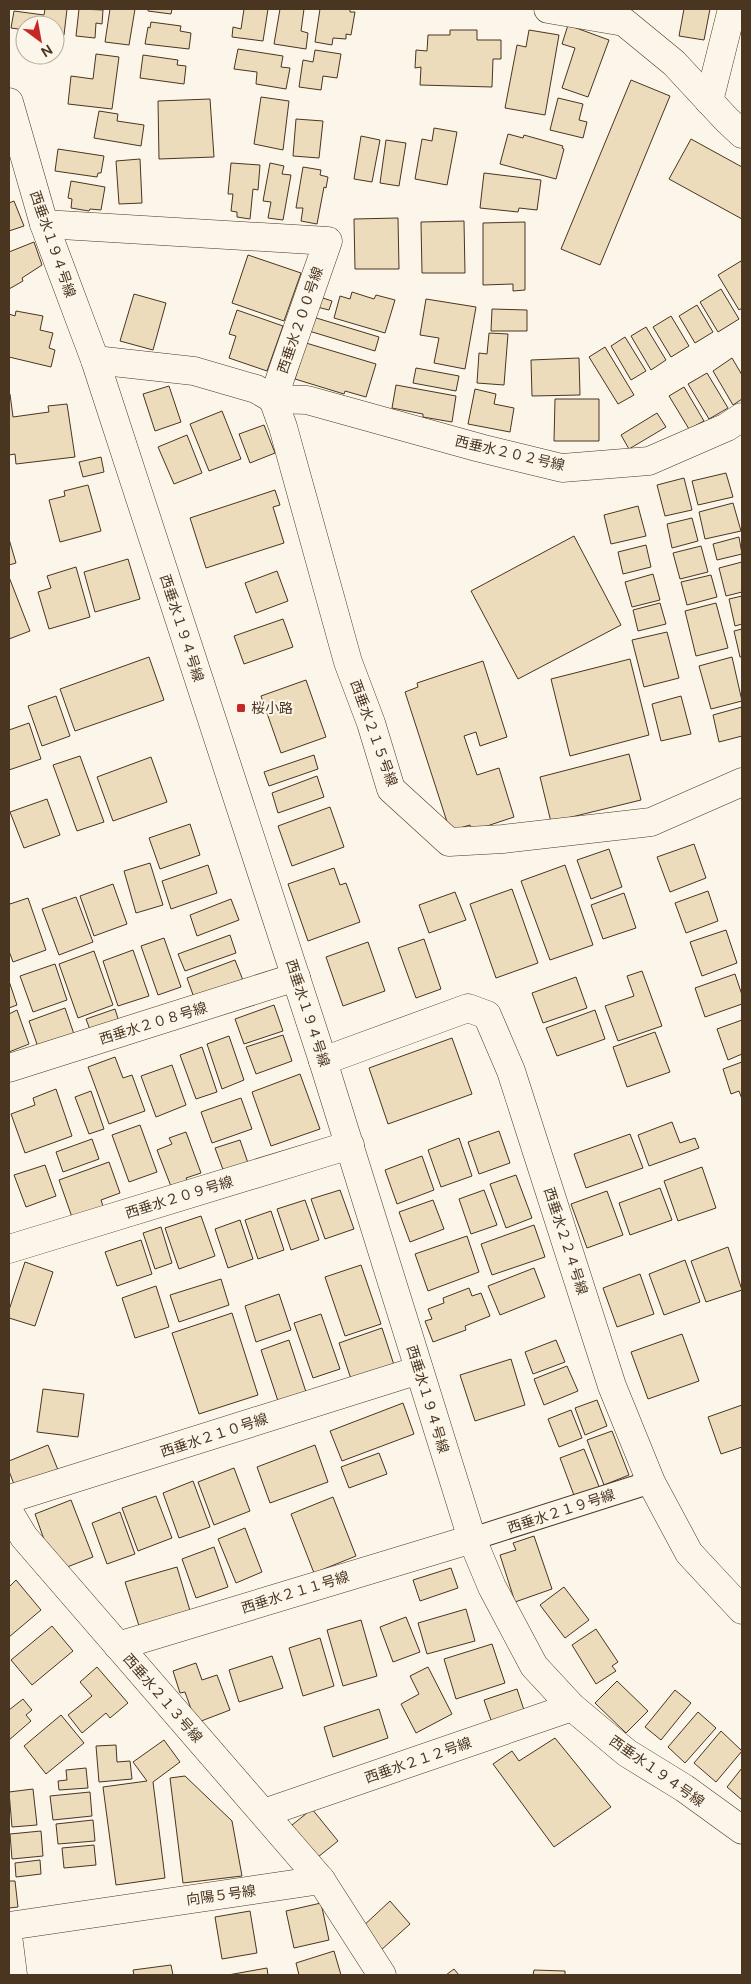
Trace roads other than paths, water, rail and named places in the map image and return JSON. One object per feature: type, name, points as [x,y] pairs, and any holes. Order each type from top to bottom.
[{"type":"street","points":[[548,9],[624,22],[674,63],[742,134]]},
{"type":"street","points":[[709,101],[732,9]]},
{"type":"street","name":"西垂水１９４号線","points":[[9,102],[44,224],[95,360],[350,1145],[472,1539],[492,1587],[534,1666],[572,1708],[627,1753],[684,1788],[742,1830]]},
{"type":"street","name":"西垂水２００号線","points":[[44,224],[328,241],[273,399]]},
{"type":"street","points":[[95,360],[194,371],[256,389],[273,399]]},
{"type":"street","name":"西垂水２０２号線","points":[[273,399],[307,400],[480,448],[562,468],[649,461],[727,427],[742,417]]},
{"type":"street","name":"西垂水２１５号線","points":[[273,399],[283,427],[348,662],[371,723],[391,789],[449,842],[503,839],[651,822],[742,782]]},
{"type":"street","name":"西垂水２０８号線","points":[[9,1068],[296,977]]},
{"type":"street","name":"西垂水２２４号線","points":[[323,1061],[468,1008],[487,1015],[511,1072],[612,1386],[651,1482],[689,1553],[732,1587],[742,1610]]},
{"type":"street","name":"西垂水２０９号線","points":[[9,1248],[350,1145]]},
{"type":"street","name":"西垂水２１０号線","points":[[9,1499],[419,1370]]},
{"type":"street","name":"西垂水２１９号線","points":[[472,1539],[651,1482]]},
{"type":"street","name":"西垂水２１３号線","points":[[9,1512],[24,1537],[321,1880]]},
{"type":"street","name":"西垂水２１１号線","points":[[118,1646],[472,1539]]},
{"type":"street","name":"西垂水２１２号線","points":[[264,1812],[572,1708]]},
{"type":"street","points":[[321,1880],[382,1975]]},
{"type":"street","name":"向陽５号線","points":[[9,1926],[321,1880]]},
{"type":"street","points":[[9,1944],[13,1975]]},
{"type":"place","name":"桜小路","points":[[241,708]]}]
